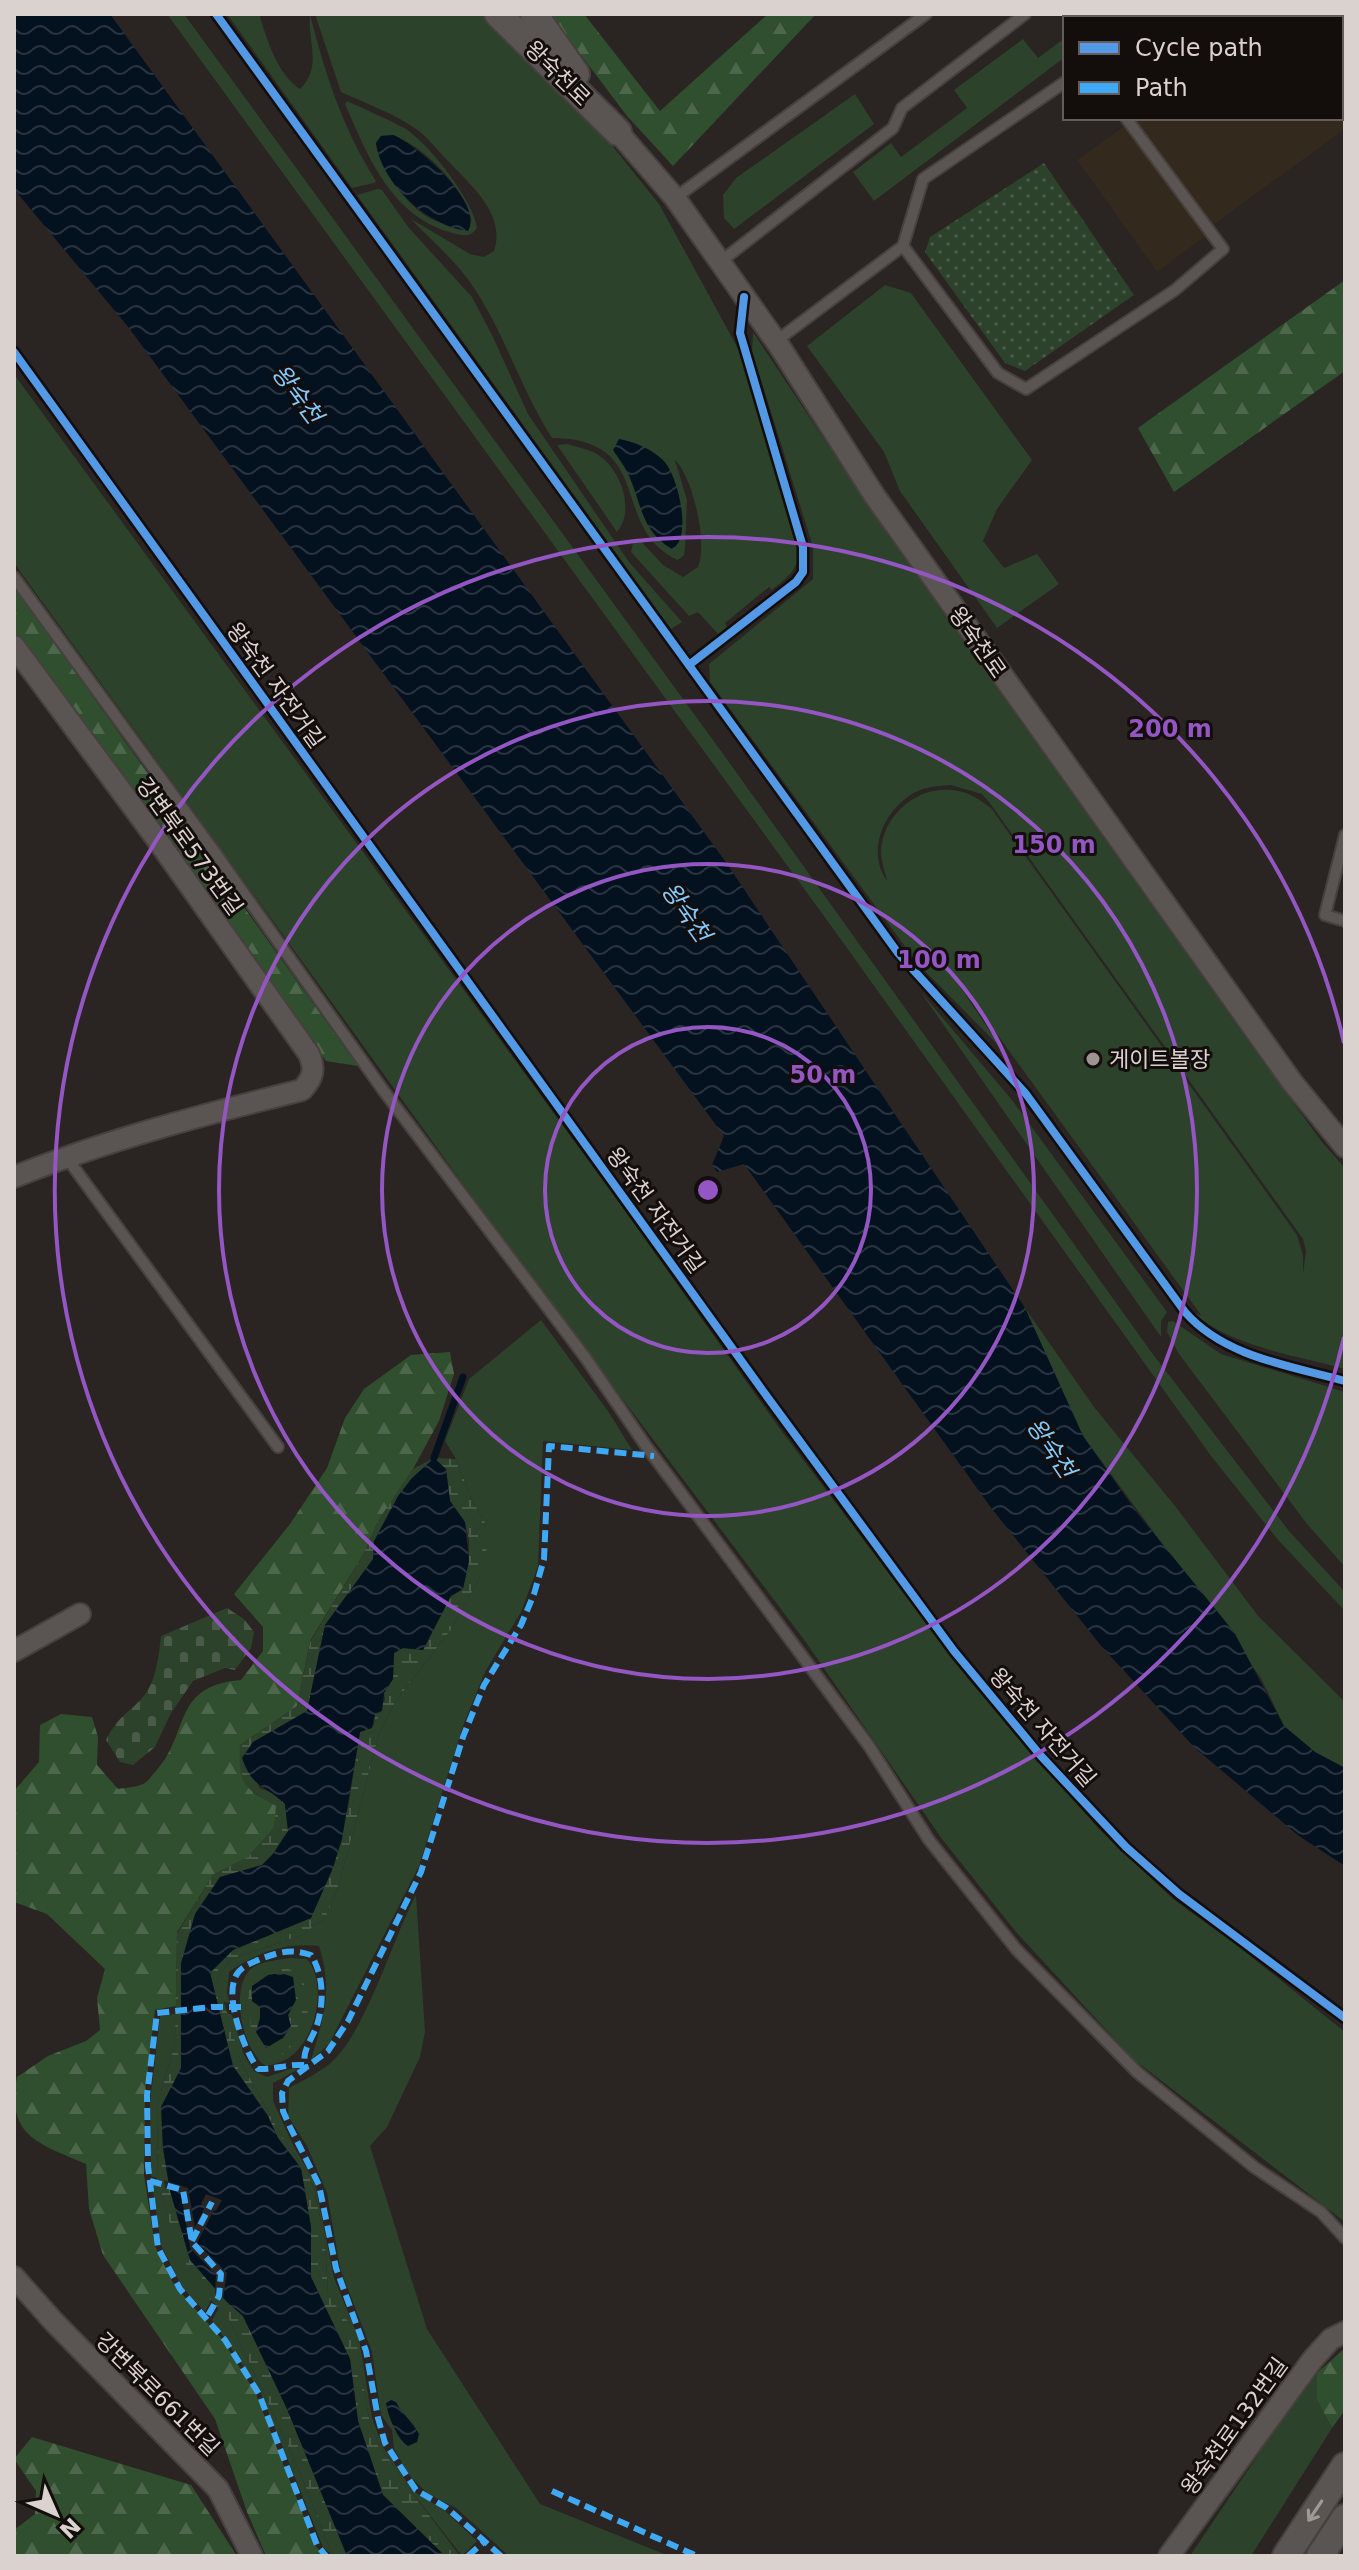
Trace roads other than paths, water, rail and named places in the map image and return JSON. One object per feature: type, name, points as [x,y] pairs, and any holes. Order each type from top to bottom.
[{"type":"street","name":"왕숙천로","points":[[498,14],[618,132],[675,198],[775,342],[874,495],[1292,1082],[1345,1147]]},
{"type":"street","name":"왕숙천로","points":[[534,14],[618,132]]},
{"type":"street","name":"강변북로573번길","points":[[14,646],[156,838],[309,1054],[314,1067],[311,1080],[302,1090],[66,1156]]},
{"type":"street","points":[[14,1177],[66,1156]]},
{"type":"street","points":[[14,1651],[80,1614]]},
{"type":"street","name":"강변북로661번길","points":[[14,2277],[218,2489],[252,2556]]},
{"type":"street","name":"왕숙천로132번길","points":[[1169,2556],[1313,2359],[1331,2339],[1345,2332]]},
{"type":"street","points":[[1286,2556],[1345,2466]]},
{"type":"street","points":[[1320,2556],[1345,2518]]},
{"type":"lane","points":[[675,198],[926,14]]},
{"type":"lane","points":[[720,262],[893,128],[902,108],[1025,14]]},
{"type":"lane","points":[[775,342],[903,246],[923,179],[1063,83]]},
{"type":"lane","points":[[903,246],[998,373],[1026,389],[1175,290],[1223,249],[1127,120]]},
{"type":"lane","points":[[14,577],[392,1102],[585,1357],[646,1446],[869,1746],[929,1840],[1016,1949],[1137,2072],[1254,2167],[1321,2212],[1345,2238]]},
{"type":"lane","points":[[1345,835],[1325,915],[1345,921]]},
{"type":"lane","points":[[66,1156],[278,1447]]},
{"type":"water","name":"왕숙천","points":[[14,14],[110,14],[725,861],[1025,1308],[1083,1436],[1138,1514],[1234,1632],[1284,1726],[1315,1752],[1345,1768],[1345,1866],[1299,1836],[1195,1748],[1102,1647],[992,1509],[744,1164],[717,1172],[712,1165],[724,1136],[129,328],[14,189]]},
{"type":"water","points":[[393,135],[431,162],[458,191],[471,219],[468,231],[437,221],[397,187],[387,173],[376,143],[381,136]]},
{"type":"water","points":[[619,439],[649,450],[669,469],[678,493],[682,520],[682,533],[672,549],[654,534],[644,518],[628,474],[613,450]]},
{"type":"water","points":[[434,1458],[446,1469],[450,1501],[465,1522],[469,1561],[463,1589],[451,1596],[423,1650],[403,1648],[394,1653],[393,1679],[384,1693],[382,1712],[375,1714],[372,1728],[360,1732],[342,1839],[311,1918],[233,1950],[210,1973],[233,2066],[268,2116],[278,2138],[301,2168],[311,2227],[311,2277],[350,2359],[358,2421],[383,2495],[445,2556],[347,2556],[287,2409],[243,2316],[190,2260],[170,2191],[161,2107],[181,2068],[181,1963],[195,1914],[220,1877],[262,1865],[288,1831],[285,1804],[255,1781],[242,1758],[253,1742],[307,1711],[325,1625],[373,1559],[374,1541],[398,1496]]},
{"type":"water","points":[[281,1973],[293,1977],[296,2000],[288,2015],[291,2026],[283,2038],[266,2048],[256,2032],[260,2007],[252,2001],[252,1986],[268,1975]]},
{"type":"water","points":[[391,2400],[396,2402],[417,2430],[417,2442],[408,2446],[397,2433],[386,2403]]},
{"type":"waterway","points":[[434,1458],[463,1377]]},
{"type":"place","name":"게이트볼장","points":[[1093,1059]]}]
